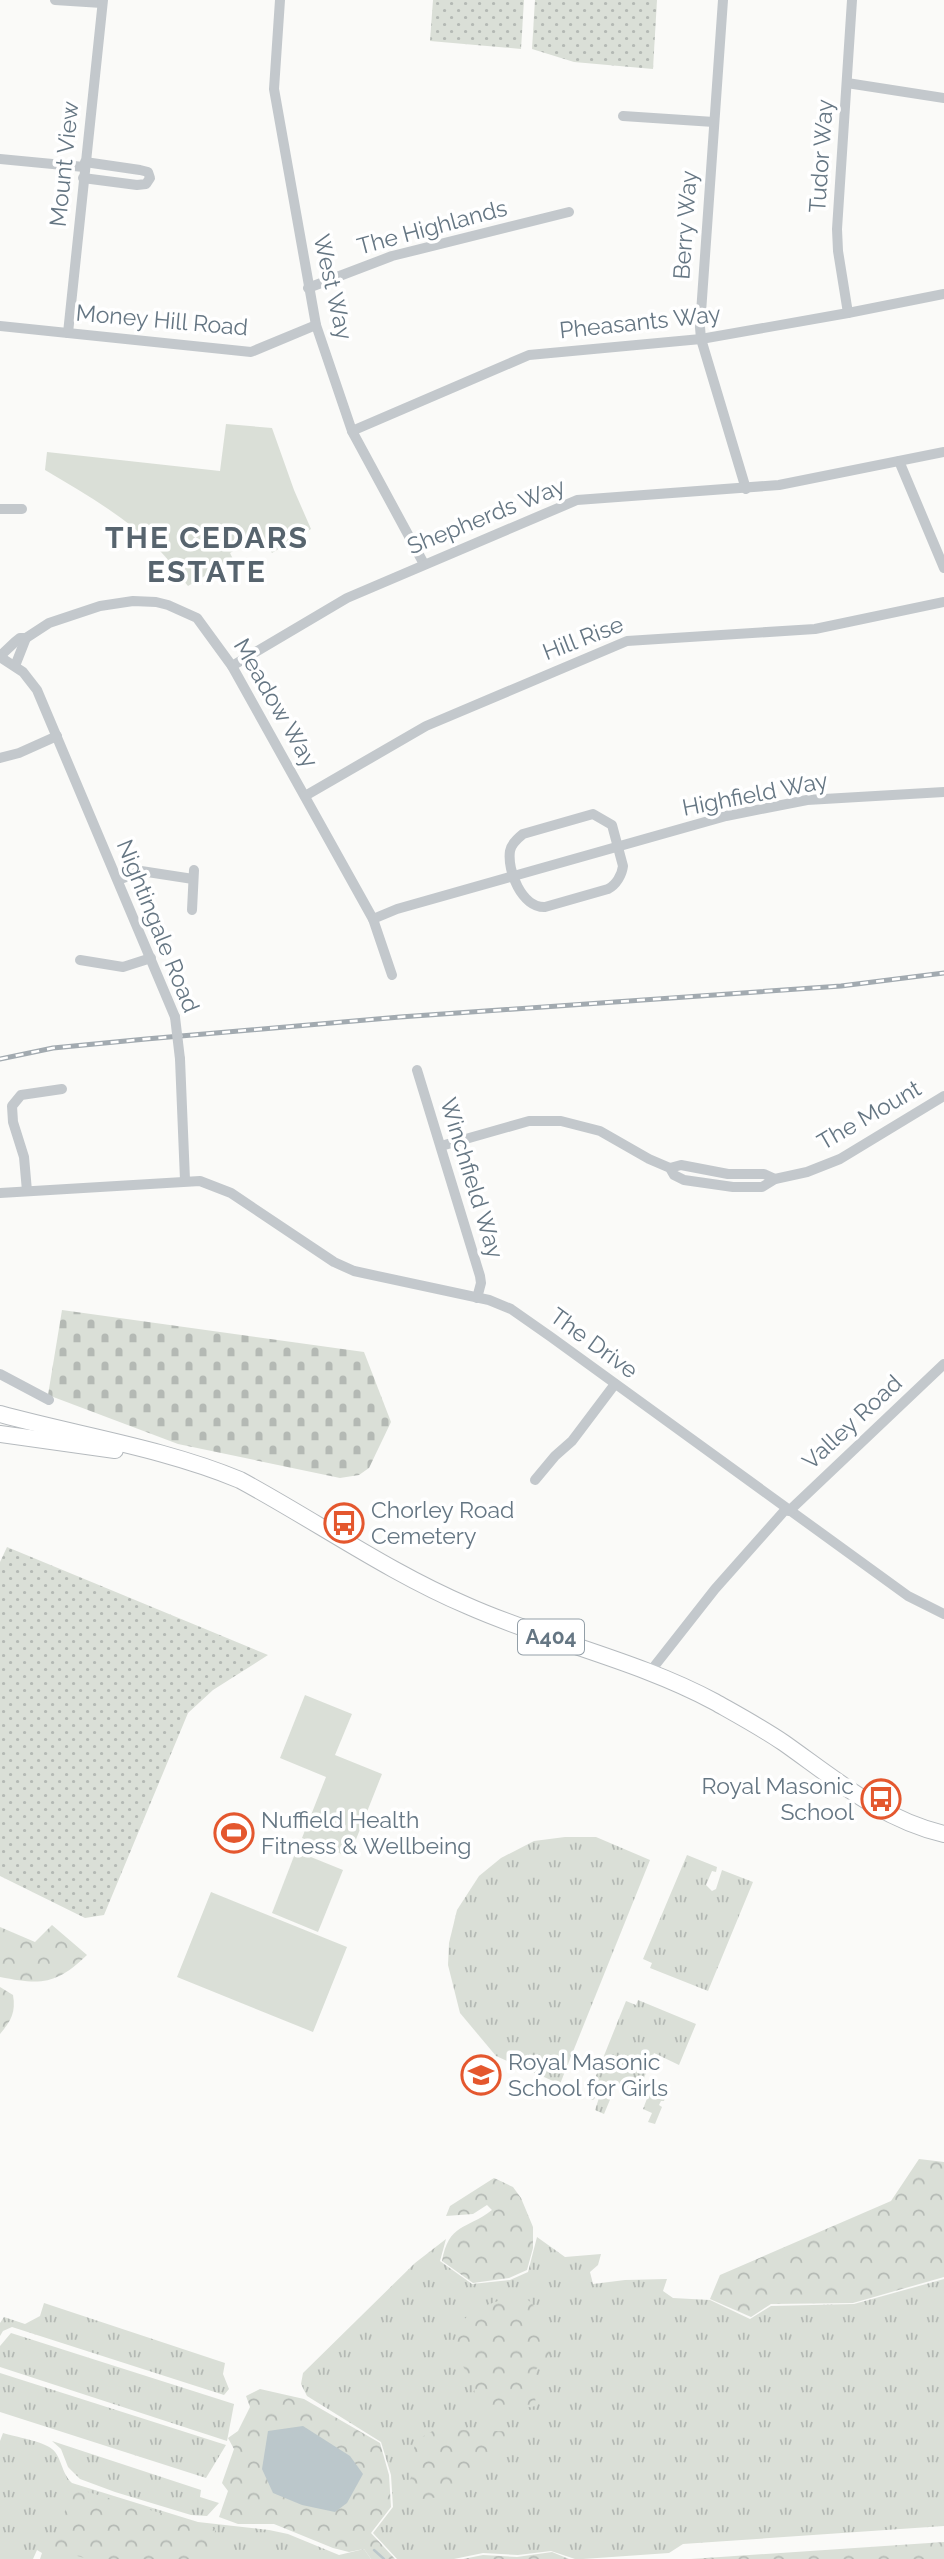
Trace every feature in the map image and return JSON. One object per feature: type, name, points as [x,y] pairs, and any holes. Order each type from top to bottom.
[{"type":"main road","name":"A404","points":[[0,1414],[130,1444],[215,1469],[240,1480],[398,1570],[468,1606],[649,1673],[714,1702],[781,1741],[872,1806],[895,1818],[944,1834]]},
{"type":"main road","name":"A404","points":[[0,1434],[126,1452],[152,1452]]},
{"type":"street","points":[[55,0],[103,1]]},
{"type":"street","name":"West Way","points":[[280,0],[274,89],[316,325],[352,431],[424,564]]},
{"type":"street","name":"Berry Way","points":[[723,0],[700,307],[701,339],[746,489]]},
{"type":"street","name":"Tudor Way","points":[[848,313],[837,229],[852,0]]},
{"type":"street","name":"Mount View","points":[[68,333],[103,1]]},
{"type":"street","points":[[847,83],[944,98]]},
{"type":"street","points":[[623,116],[714,122]]},
{"type":"street","points":[[0,159],[84,169],[140,170],[148,173],[150,178],[146,184],[138,185],[84,169]]},
{"type":"street","name":"The Highlands","points":[[308,288],[392,256],[569,212]]},
{"type":"street","name":"Pheasants Way","points":[[352,431],[529,355],[701,339],[944,293]]},
{"type":"street","name":"Money Hill Road","points":[[0,326],[251,352],[316,325]]},
{"type":"street","name":"Shepherds Way","points":[[232,666],[347,598],[577,500],[779,485],[944,452]]},
{"type":"street","points":[[899,461],[944,568]]},
{"type":"street","points":[[0,509],[22,509]]},
{"type":"street","name":"Meadow Way","points":[[0,656],[20,638],[26,638],[49,623],[83,610],[118,603],[156,602],[197,618],[232,666],[373,919],[386,950],[392,975]]},
{"type":"street","name":"Hill Rise","points":[[305,796],[426,726],[628,641],[805,630],[944,602]]},
{"type":"street","points":[[15,666],[26,638]]},
{"type":"street","name":"Nightingale Road","points":[[0,656],[23,671],[37,690],[175,1017],[180,1059],[185,1180]]},
{"type":"street","points":[[0,758],[19,753],[57,736]]},
{"type":"street","name":"Highfield Way","points":[[373,919],[397,909],[726,816],[807,800],[944,792]]},
{"type":"street","points":[[589,815],[597,816],[612,825],[623,870],[612,887],[545,907],[536,907],[523,898],[514,876],[510,852],[520,835],[589,815]]},
{"type":"street","points":[[118,880],[141,871],[193,875],[192,910]]},
{"type":"street","points":[[80,960],[123,967],[151,958]]},
{"type":"street","name":"Winchfield Way","points":[[417,1070],[480,1276],[477,1298]]},
{"type":"street","points":[[27,1191],[24,1157],[13,1122],[12,1106],[21,1095],[62,1089]]},
{"type":"street","name":"The Mount","points":[[441,1146],[507,1126],[529,1121],[553,1120],[600,1131],[649,1160],[670,1168],[674,1175],[684,1180],[733,1187],[762,1187],[775,1179],[807,1172],[840,1159],[944,1096]]},
{"type":"street","points":[[0,1193],[185,1180]]},
{"type":"street","name":"The Drive","points":[[185,1180],[200,1181],[231,1193],[334,1262],[354,1271],[477,1298],[511,1309],[908,1596],[944,1614]]},
{"type":"street","name":"Valley Road","points":[[649,1673],[715,1589],[788,1510],[944,1364]]},
{"type":"street","points":[[0,1374],[49,1400]]},
{"type":"street","points":[[535,1480],[572,1441],[615,1384]]},
{"type":"green space","points":[[433,0],[524,0],[521,49],[430,41]]},
{"type":"green space","points":[[535,0],[657,0],[653,69],[574,62],[532,49]]},
{"type":"green space","points":[[226,424],[272,428],[311,529],[272,553],[260,535],[230,553],[233,559],[188,586],[165,556],[134,528],[45,470],[47,452],[220,471]]},
{"type":"green space","points":[[62,1310],[364,1352],[391,1422],[369,1468],[359,1475],[340,1478],[178,1444],[48,1395]]},
{"type":"green space","points":[[7,1547],[268,1655],[213,1690],[188,1713],[104,1915],[85,1918],[0,1876],[0,1562]]},
{"type":"green space","points":[[305,1695],[352,1714],[335,1755],[382,1774],[349,1857],[302,1838],[326,1777],[280,1758]]},
{"type":"green space","points":[[596,1837],[650,1860],[560,2084],[496,2056],[460,2013],[448,1965],[449,1943],[457,1910],[479,1876],[501,1858],[534,1841]]},
{"type":"green space","points":[[296,1851],[343,1870],[318,1932],[272,1913]]},
{"type":"green space","points":[[687,1855],[717,1867],[716,1872],[712,1871],[706,1885],[712,1891],[716,1889],[722,1870],[753,1882],[708,1991],[650,1968],[652,1963],[643,1959]]},
{"type":"green space","points":[[211,1892],[347,1947],[313,2032],[177,1977]]},
{"type":"green space","points":[[52,1925],[87,1955],[66,1972],[47,1980],[27,1981],[0,1977],[0,1927],[35,1942]]},
{"type":"green space","points":[[0,1987],[13,1995],[14,2006],[10,2020],[0,2034]]},
{"type":"green space","points":[[638,2000],[696,2024],[679,2065],[654,2053],[642,2083],[667,2091],[664,2101],[659,2105],[662,2107],[655,2124],[648,2122],[652,2113],[643,2109],[648,2096],[617,2083],[604,2114],[595,2110],[599,2098],[587,2098],[626,2001],[636,2005]]},
{"type":"green space","points":[[919,2159],[944,2162],[944,2277],[853,2303],[771,2304],[751,2317],[710,2299],[720,2275],[891,2201]]},
{"type":"green space","points":[[494,2178],[513,2187],[521,2198],[533,2227],[533,2248],[527,2270],[509,2278],[473,2283],[442,2261],[445,2249],[454,2233],[492,2210],[487,2205],[473,2214],[446,2216],[450,2206]]},
{"type":"green space","points":[[537,2237],[565,2257],[601,2254],[598,2265],[590,2272],[593,2284],[667,2279],[663,2291],[673,2298],[710,2300],[750,2319],[771,2306],[854,2304],[944,2279],[944,2526],[683,2544],[669,2553],[583,2559],[551,2551],[518,2555],[483,2553],[454,2559],[397,2559],[373,2533],[393,2507],[391,2475],[381,2442],[307,2396],[301,2384],[303,2373],[415,2263],[446,2239],[440,2261],[472,2284],[510,2280],[528,2272]]},
{"type":"green space","points":[[521,2295],[532,2303],[553,2341],[546,2362],[536,2369],[536,2406],[477,2411],[472,2384],[456,2349],[456,2336],[460,2326],[476,2310]]},
{"type":"green space","points":[[44,2303],[225,2363],[223,2374],[229,2389],[224,2395],[12,2327],[3,2331],[0,2336],[0,2323],[4,2317],[25,2324],[40,2316]]},
{"type":"green space","points":[[11,2333],[234,2404],[227,2441],[0,2367],[0,2346]]},
{"type":"green space","points":[[0,2373],[226,2445],[206,2478],[0,2412]]},
{"type":"green space","points":[[260,2389],[304,2399],[380,2443],[389,2475],[391,2507],[371,2533],[395,2559],[371,2559],[364,2549],[349,2552],[333,2548],[274,2524],[238,2524],[219,2517],[228,2491],[222,2483],[234,2449],[228,2438],[238,2431],[250,2407],[246,2396]]},
{"type":"green space","points":[[436,2429],[522,2432],[487,2466],[447,2496],[408,2501],[415,2441]]},
{"type":"green space","points":[[3,2433],[48,2446],[58,2456],[72,2483],[198,2522],[288,2534],[339,2555],[364,2549],[371,2559],[40,2559],[42,2553],[37,2550],[33,2559],[0,2559],[0,2441]]},
{"type":"green space","points":[[52,2441],[201,2490],[200,2497],[219,2503],[207,2516],[191,2515],[115,2492],[80,2479],[68,2467],[61,2449]]},
{"type":"green space","points":[[74,2488],[216,2529],[205,2559],[88,2559],[45,2547],[56,2534]]},
{"type":"green space","points":[[944,2542],[944,2559],[691,2559]]},
{"type":"green space","points":[[552,2552],[569,2559],[463,2559],[483,2555],[517,2557]]},
{"type":"shaded area","points":[[303,2426],[350,2456],[363,2474],[347,2503],[335,2512],[302,2505],[273,2493],[262,2469],[268,2431]]},
{"type":"waterway","points":[[374,2550],[384,2559]]},
{"type":"railway","points":[[0,1059],[53,1048],[146,1039],[400,1017],[841,986],[944,973]]},
{"type":"place","name":"Chorley Road Cemetery","points":[[344,1523]]},
{"type":"place","name":"Royal Masonic School","points":[[881,1799]]},
{"type":"place","name":"Nuffield Health Fitness & Wellbeing","points":[[234,1833]]},
{"type":"place","name":"Royal Masonic School for Girls","points":[[481,2075]]},
{"type":"district","name":"THE CEDARS ESTATE","points":[[207,555]]}]
